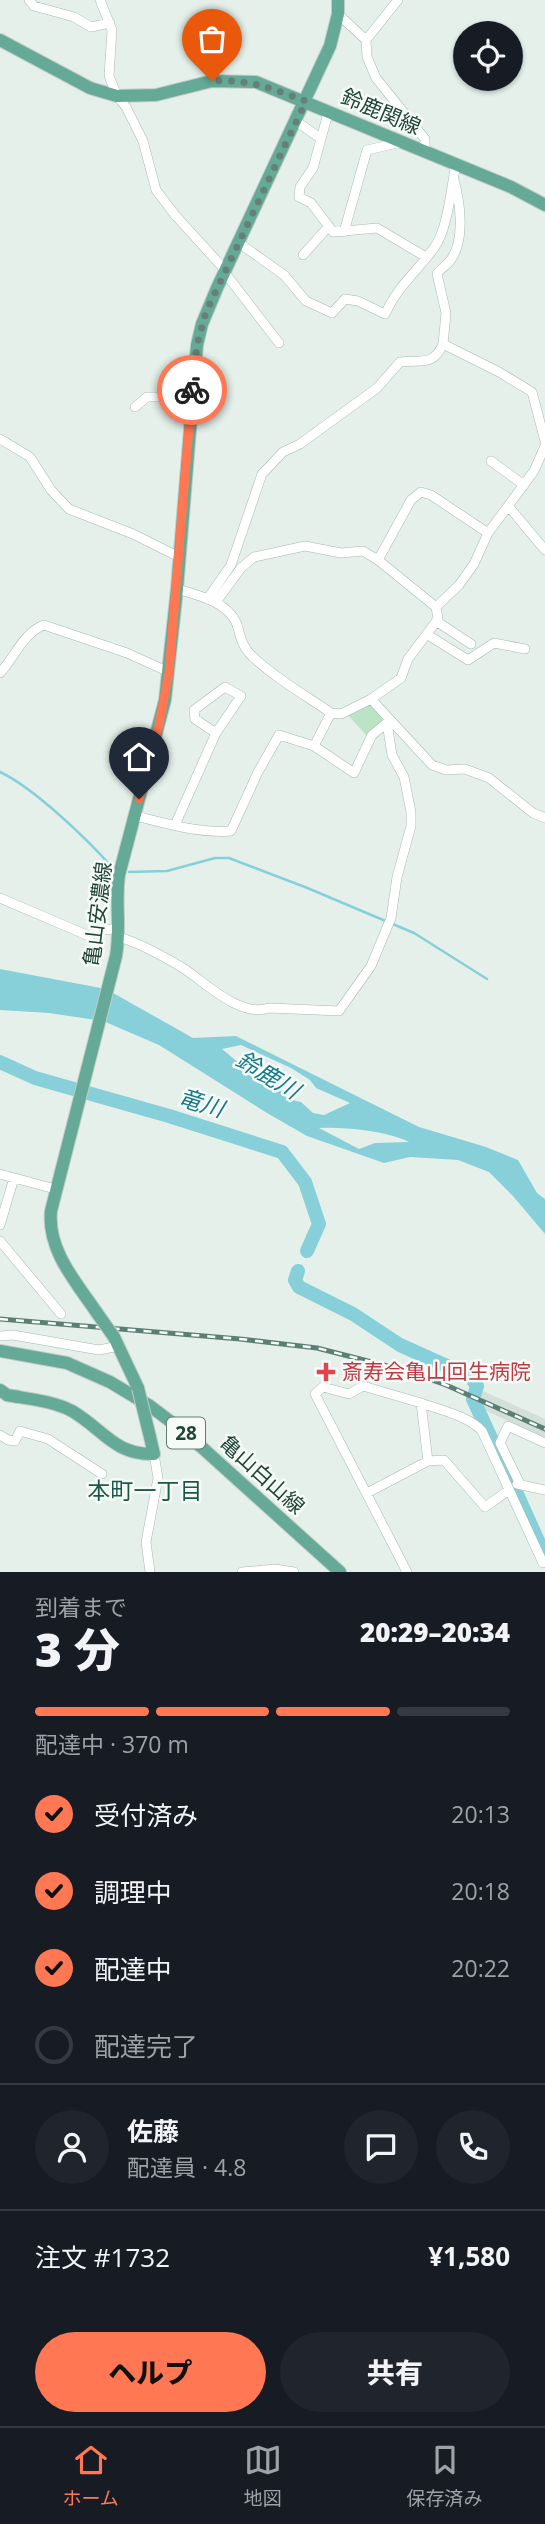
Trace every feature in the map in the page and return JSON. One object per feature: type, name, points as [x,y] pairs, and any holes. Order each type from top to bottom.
[{"type":"main road","name":"亀山安濃線","points":[[153,1454],[138,1388],[117,1342],[69,1273],[54,1244],[50,1220],[56,1186],[116,956],[119,933],[119,875],[159,725],[169,672],[193,374],[202,324],[330,46],[338,14],[338,0]]},
{"type":"main road","name":"鈴鹿関線","points":[[0,40],[90,88],[117,96],[156,95],[212,81],[256,82],[403,142],[425,152],[454,171],[511,187],[545,205]]},
{"type":"main road","name":"亀山白山線","points":[[0,1351],[67,1363],[102,1378],[150,1406],[187,1434],[340,1572]]},
{"type":"main road","points":[[0,1390],[7,1395],[70,1410],[122,1449],[131,1453],[153,1454]]},
{"type":"street","points":[[29,0],[34,6],[74,17],[91,27],[110,23]]},
{"type":"street","points":[[100,0],[110,23],[109,76],[117,96],[143,141],[156,190],[251,304],[252,311],[279,343]]},
{"type":"street","points":[[366,40],[398,0]]},
{"type":"street","points":[[338,14],[366,40],[370,67],[427,142],[425,152]]},
{"type":"street","points":[[327,117],[320,138],[321,146],[313,168],[300,187],[299,197],[311,203],[333,232],[377,228],[426,257]]},
{"type":"street","points":[[296,121],[320,138]]},
{"type":"street","points":[[344,232],[367,150],[403,142]]},
{"type":"street","points":[[239,243],[284,275],[306,301],[331,313],[345,299],[358,301],[385,314],[394,293],[435,247],[454,171]]},
{"type":"street","points":[[212,600],[232,565],[257,483],[271,463],[377,388],[400,362],[432,359],[438,355],[443,344],[446,313],[437,274],[452,258],[458,237],[458,200],[454,171]]},
{"type":"street","points":[[303,255],[329,226]]},
{"type":"street","points":[[443,344],[532,392],[545,441]]},
{"type":"street","points":[[135,407],[144,398],[161,397],[193,374]]},
{"type":"street","points":[[0,439],[30,457],[51,490],[69,509],[132,534],[179,557]]},
{"type":"street","points":[[177,589],[212,600],[236,623],[241,641],[251,656],[331,713],[341,714],[371,699],[401,678],[408,659],[436,621],[436,607],[474,564],[488,533],[537,466],[545,446]]},
{"type":"street","points":[[491,461],[524,485]]},
{"type":"street","points":[[378,560],[411,500],[421,492],[431,495],[488,533]]},
{"type":"street","points":[[509,507],[545,550]]},
{"type":"street","points":[[212,600],[247,562],[261,554],[305,546],[341,553],[363,551],[436,607]]},
{"type":"street","points":[[436,621],[471,644]]},
{"type":"street","points":[[0,673],[15,657],[26,636],[44,625],[127,653],[169,672]]},
{"type":"street","points":[[428,635],[468,660],[494,643],[524,649]]},
{"type":"street","points":[[175,825],[216,733],[242,696],[225,687],[194,710],[195,719],[216,733]]},
{"type":"street","points":[[371,699],[388,722],[432,765],[439,769],[465,769],[489,778],[528,810],[545,818]]},
{"type":"street","points":[[314,746],[331,713]]},
{"type":"street","points":[[135,816],[218,832],[231,831],[258,772],[279,735],[314,746],[354,773],[372,736],[388,722]]},
{"type":"street","points":[[0,898],[89,936],[98,931],[119,933],[175,964],[235,1004],[259,1010],[269,1008],[339,1011],[371,967],[389,922],[397,877],[411,825],[404,778],[392,755],[388,722]]},
{"type":"street","points":[[0,1174],[56,1186]]},
{"type":"street","points":[[0,1225],[14,1178]]},
{"type":"street","points":[[0,1241],[61,1314]]},
{"type":"street","points":[[0,1336],[12,1335],[99,1350],[117,1342]]},
{"type":"street","points":[[407,1572],[315,1394],[323,1387],[349,1394],[363,1385],[421,1403],[477,1425],[544,1565]]},
{"type":"street","points":[[421,1403],[428,1461]]},
{"type":"street","points":[[545,1443],[508,1426],[500,1443],[519,1482],[545,1490]]},
{"type":"street","points":[[0,1435],[15,1441],[20,1431],[48,1439],[102,1474]]},
{"type":"street","points":[[150,1572],[146,1542],[158,1478],[153,1454]]},
{"type":"street","points":[[367,1493],[428,1461],[444,1460],[485,1507],[519,1482]]},
{"type":"street","points":[[242,1572],[258,1569],[294,1572]]},
{"type":"shaded area","points":[[481,1390],[545,1419],[545,1438],[480,1408],[476,1401]]},
{"type":"green space","points":[[370,704],[383,722],[367,736],[347,714]]},
{"type":"water","points":[[0,969],[106,989],[193,1038],[236,1036],[419,1127],[486,1147],[518,1160],[537,1193],[545,1199],[545,1234],[489,1172],[458,1160],[410,1157],[384,1163],[307,1136],[159,1045],[103,1021],[49,1013],[0,1010]],"holes":[[[241,1045],[291,1068],[310,1080],[316,1088],[350,1103],[324,1115],[313,1113],[301,1102],[288,1099],[277,1086],[240,1064],[222,1049]],[[319,1128],[365,1130],[409,1142],[375,1143],[359,1149]]]},
{"type":"waterway","points":[[0,772],[43,801],[111,866]]},
{"type":"waterway","points":[[129,872],[167,871],[215,858],[229,858],[414,933],[487,979]]},
{"type":"waterway","name":"竜川","points":[[0,1062],[35,1078],[282,1152],[305,1182],[319,1224],[307,1251]]},
{"type":"waterway","name":"竜川","points":[[298,1271],[295,1280],[299,1287],[353,1314],[400,1345],[471,1377],[477,1386],[475,1393]]},
{"type":"waterway","name":"竜川","points":[[473,1399],[511,1481]]},
{"type":"waterway","name":"竜川","points":[[517,1494],[543,1552]]},
{"type":"railway","points":[[0,1319],[317,1348],[403,1370],[446,1385],[545,1429]]},
{"type":"way so far","points":[[192,390],[197,345],[206,312],[306,101],[256,82],[212,81]]},
{"type":"place","name":"斎寿会亀山回生病院","points":[[326,1372]]},
{"type":"district","name":"本町一丁目","points":[[145,1491]]},
{"type":"route","points":[[139,799],[159,725],[169,672],[192,390]]},
{"type":"water label","name":"鈴鹿川","points":[[268,1075]]}]
